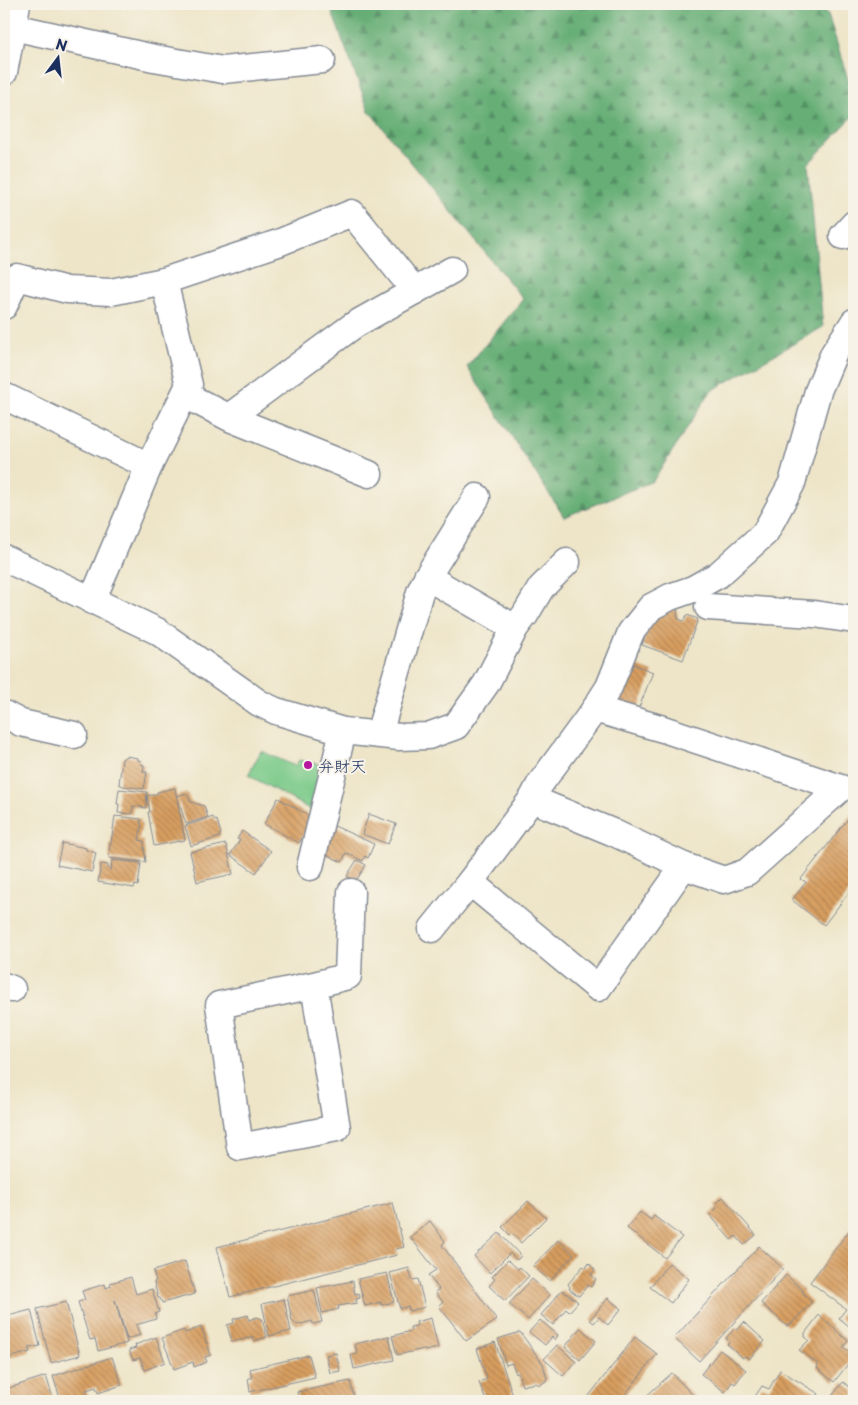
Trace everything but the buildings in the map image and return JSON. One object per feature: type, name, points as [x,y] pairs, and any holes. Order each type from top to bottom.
[{"type":"street","points":[[4,72],[15,15],[154,58],[223,70],[322,60]]},
{"type":"street","points":[[4,306],[10,274],[67,290],[111,292],[164,281],[278,243],[352,214],[415,291]]},
{"type":"street","points":[[229,417],[354,324],[452,270]]},
{"type":"street","points":[[92,600],[149,466],[189,386],[164,281]]},
{"type":"street","points":[[432,929],[532,800],[540,784],[610,687],[631,632],[651,607],[670,597],[693,589],[718,575],[765,533],[792,483],[818,391],[834,352],[854,322]]},
{"type":"street","points":[[185,395],[286,442],[369,474]]},
{"type":"street","points":[[4,396],[149,466]]},
{"type":"street","points":[[379,734],[420,592],[427,577],[477,497]]},
{"type":"street","points":[[4,558],[157,631],[259,704],[343,731],[399,737],[428,736],[456,726],[486,684],[515,628],[541,588],[567,562]]},
{"type":"street","points":[[427,577],[515,628]]},
{"type":"street","points":[[708,607],[814,614],[854,620]]},
{"type":"street","points":[[595,709],[848,782]]},
{"type":"street","points":[[4,714],[22,723],[74,736]]},
{"type":"street","points":[[310,867],[343,731]]},
{"type":"street","points":[[532,800],[612,832],[684,866],[724,880],[748,872],[848,782]]},
{"type":"street","points":[[470,882],[598,988],[684,866]]},
{"type":"street","points":[[314,985],[337,1128],[240,1147],[219,1006],[348,976],[352,892]]},
{"type":"green space","points":[[329,4],[820,4],[828,14],[854,99],[854,115],[808,164],[823,327],[711,391],[653,481],[564,517],[467,367],[523,299],[369,111]]},
{"type":"green space","points":[[261,751],[295,766],[299,760],[319,764],[317,773],[323,775],[313,811],[248,775]]},
{"type":"place","name":"弁財天","points":[[308,765]]}]
